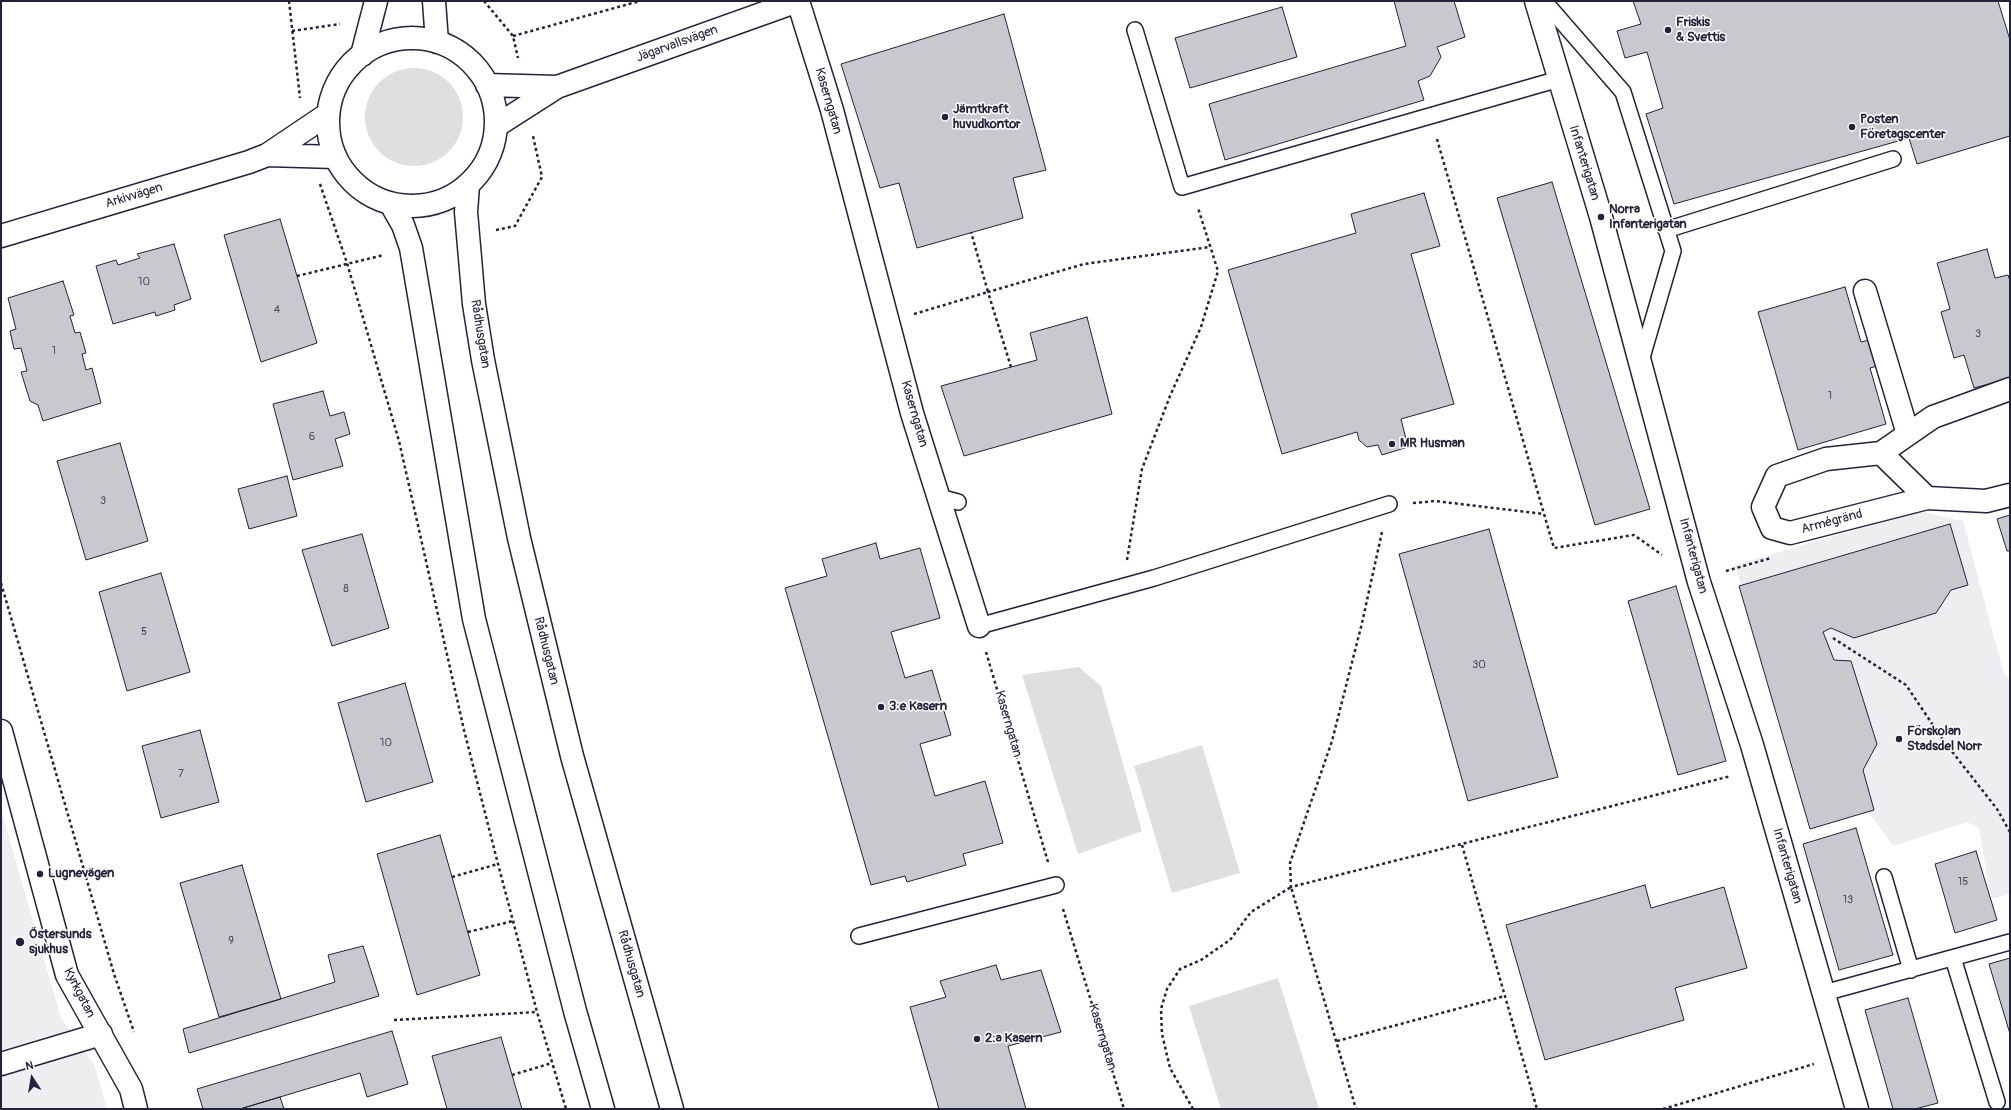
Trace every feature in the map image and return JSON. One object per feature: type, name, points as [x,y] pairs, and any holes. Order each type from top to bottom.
[{"type":"street","points":[[362,55],[376,1]]},
{"type":"street","points":[[434,1],[437,42]]},
{"type":"street","name":"Jägarvallsvägen","points":[[496,126],[557,87],[798,1]]},
{"type":"street","name":"Kaserngatan","points":[[798,1],[832,110],[889,321],[912,413],[948,500],[979,626]]},
{"type":"street","name":"Infanterigatan","points":[[1536,1],[1601,217],[1699,582],[1759,769],[1857,1109]]},
{"type":"street","points":[[417,38],[437,42],[458,51],[475,66],[487,85],[495,105],[496,126],[492,148],[482,168],[468,184],[445,200],[418,206],[391,204],[368,194],[349,178],[335,157],[329,136],[328,114],[332,97],[338,81],[348,67],[362,55],[378,45],[398,39],[417,38]]},
{"type":"street","name":"Jägarvallsvägen","points":[[487,85],[557,87]]},
{"type":"street","name":"Arkivvägen","points":[[1,236],[250,162],[267,155],[328,114]]},
{"type":"street","name":"Arkivvägen","points":[[267,155],[335,157]]},
{"type":"street","name":"Rådhusgatan","points":[[468,184],[466,212],[474,304],[519,538],[572,756],[672,1109]]},
{"type":"street","points":[[391,204],[403,225],[411,248],[474,619],[575,1011],[603,1109]]},
{"type":"street","points":[[1865,291],[1908,434]]},
{"type":"street","points":[[1927,498],[1881,454],[1933,417],[2010,389]]},
{"type":"street","name":"Armégränd","points":[[1881,454],[1826,460],[1778,476],[1763,507],[1772,528],[1790,533],[1927,498],[1986,501],[2010,494]]},
{"type":"street","name":"Kyrkgatan","points":[[1,731],[67,975],[131,1089],[136,1109]]},
{"type":"street","points":[[1,1064],[101,1034]]},
{"type":"lane","points":[[1544,1],[1623,92],[1672,251],[1640,361]]},
{"type":"lane","points":[[1135,30],[1182,187],[1559,79]]},
{"type":"lane","points":[[1666,230],[1893,159]]},
{"type":"lane","points":[[979,626],[1124,586],[1389,504]]},
{"type":"lane","points":[[1884,877],[1911,970]]},
{"type":"lane","points":[[859,936],[1056,885]]},
{"type":"lane","points":[[1824,993],[2010,942]]},
{"type":"lane","points":[[1953,958],[1997,1102]]},
{"type":"path","points":[[289,1],[303,130]]},
{"type":"path","points":[[513,36],[640,1]]},
{"type":"path","points":[[1431,116],[1554,548],[1634,534],[1664,556]]},
{"type":"path","points":[[310,156],[347,263],[362,319],[399,441],[464,730],[537,1012],[566,1109]]},
{"type":"path","points":[[1124,586],[1130,536],[1142,469],[1170,396],[1201,326],[1218,271],[1191,185]]},
{"type":"path","points":[[971,232],[1011,367]]},
{"type":"path","points":[[889,321],[1084,264],[1210,247]]},
{"type":"path","points":[[297,276],[347,263]]},
{"type":"path","points":[[1356,1109],[1290,887],[1290,863],[1332,741],[1356,650],[1375,558],[1389,504],[1435,502],[1544,514]]},
{"type":"path","points":[[1699,582],[1735,568],[1778,557]]},
{"type":"path","points":[[1,583],[114,974],[136,1040]]},
{"type":"path","name":"Kaserngatan","points":[[979,626],[1037,825]]},
{"type":"path","points":[[1833,638],[1906,685],[1943,740],[1997,809],[2010,832]]},
{"type":"path","points":[[1193,1109],[1170,1068],[1162,1034],[1161,1009],[1167,989],[1180,969],[1201,960],[1230,940],[1251,912],[1290,887],[1462,845],[1759,769]]},
{"type":"path","points":[[1462,845],[1537,1109]]},
{"type":"path","points":[[452,877],[498,864]]},
{"type":"path","points":[[468,932],[513,921]]},
{"type":"path","name":"Kaserngatan","points":[[1073,942],[1124,1109]]},
{"type":"path","points":[[1337,1041],[1505,996]]},
{"type":"path","points":[[394,1020],[537,1012]]},
{"type":"path","points":[[1663,1109],[1842,1056]]},
{"type":"path","points":[[512,1075],[552,1063]]},
{"type":"shaded area","points":[[414,68],[433,71],[449,82],[460,98],[463,117],[460,136],[449,152],[433,163],[414,166],[395,163],[379,152],[368,136],[365,117],[368,98],[379,82],[395,71]]},
{"type":"shaded area","name":"Förskolan Stadsdel Norr","points":[[1919,511],[1963,521],[2003,671],[2010,681],[2010,894],[1991,899],[1979,828],[1967,822],[1893,846],[1858,797],[1809,809],[1735,565]]},
{"type":"shaded area","points":[[1079,667],[1101,686],[1142,831],[1078,854],[1022,675]]},
{"type":"shaded area","points":[[1202,745],[1240,873],[1172,893],[1134,766]]},
{"type":"shaded area","name":"Östersunds sjukhus","points":[[1,810],[61,1018],[94,1064],[107,1109],[1,1109]]},
{"type":"shaded area","points":[[1278,978],[1319,1109],[1221,1109],[1189,1006]]},
{"type":"building","points":[[1394,1],[1454,1],[1465,37],[1437,47],[1441,57],[1430,76],[1418,81],[1424,100],[1225,160],[1209,104],[1406,46]]},
{"type":"building","points":[[1633,1],[1998,1],[2010,40],[2010,136],[1917,164],[1909,138],[1674,204],[1646,114],[1663,108],[1647,52],[1625,58],[1617,31],[1641,24]]},
{"type":"building","points":[[1282,7],[1297,57],[1190,88],[1175,38]]},
{"type":"building","name":"Jämtkraft huvudkontor","points":[[1004,14],[1046,170],[1013,178],[1023,218],[917,248],[899,183],[880,188],[841,64]]},
{"type":"building","points":[[1552,182],[1650,509],[1595,525],[1497,198]]},
{"type":"building","points":[[1424,193],[1440,246],[1411,254],[1454,404],[1401,419],[1408,447],[1382,455],[1378,445],[1367,447],[1359,440],[1357,432],[1282,454],[1228,270],[1356,233],[1351,214]]},
{"type":"building","points":[[280,219],[317,343],[261,362],[224,235]]},
{"type":"building","points":[[174,244],[191,299],[174,305],[175,310],[156,316],[155,312],[113,324],[96,266],[116,260],[118,265],[140,258],[137,254]]},
{"type":"building","points":[[1987,249],[1995,278],[2008,275],[2010,281],[2010,378],[1974,388],[1964,355],[1954,358],[1941,312],[1950,309],[1937,263]]},
{"type":"building","points":[[63,281],[74,315],[70,316],[75,333],[80,332],[86,353],[82,354],[86,370],[92,368],[101,403],[43,421],[38,405],[30,401],[21,372],[27,371],[21,348],[14,349],[10,331],[16,329],[8,298]]},
{"type":"building","points":[[1845,287],[1861,342],[1869,340],[1877,366],[1870,368],[1886,424],[1798,450],[1758,312]]},
{"type":"building","points":[[1087,317],[1112,414],[964,456],[941,386],[1037,360],[1030,333]]},
{"type":"building","points":[[323,391],[330,416],[344,412],[350,434],[335,439],[343,466],[293,480],[273,404]]},
{"type":"building","points":[[120,443],[148,541],[86,560],[57,461]]},
{"type":"building","points":[[287,476],[297,516],[249,529],[238,489]]},
{"type":"building","points":[[2010,515],[2010,551],[2007,551],[1997,519]]},
{"type":"building","points":[[1950,524],[1968,585],[1951,590],[1936,613],[1854,638],[1831,628],[1823,632],[1834,660],[1851,661],[1877,744],[1863,770],[1874,810],[1810,829],[1739,586]]},
{"type":"building","points":[[1489,529],[1558,777],[1468,801],[1399,554]]},
{"type":"building","points":[[362,534],[389,628],[332,646],[302,550]]},
{"type":"building","name":"3:e Kasern","points":[[876,543],[880,559],[920,548],[940,618],[891,632],[905,678],[932,670],[951,735],[920,744],[935,796],[985,781],[1003,843],[963,854],[966,865],[907,882],[905,876],[871,885],[785,588],[827,576],[822,559]]},
{"type":"building","points":[[161,573],[190,672],[127,691],[99,592]]},
{"type":"building","points":[[1676,586],[1726,761],[1678,775],[1628,601]]},
{"type":"building","points":[[405,683],[433,782],[366,802],[338,703]]},
{"type":"building","points":[[200,730],[219,802],[161,818],[142,746]]},
{"type":"building","points":[[1856,828],[1893,955],[1839,970],[1803,844]]},
{"type":"building","points":[[440,835],[480,975],[417,995],[377,854]]},
{"type":"building","points":[[1976,851],[1997,920],[1955,933],[1935,864]]},
{"type":"building","points":[[242,865],[281,999],[219,1017],[180,883]]},
{"type":"building","points":[[1645,885],[1651,908],[1724,887],[1747,968],[1675,988],[1684,1020],[1545,1060],[1506,925]]},
{"type":"building","points":[[363,946],[379,996],[189,1053],[183,1029],[335,982],[328,955]]},
{"type":"building","points":[[2010,958],[2010,1034],[1989,964]]},
{"type":"building","name":"2:a Kasern","points":[[996,965],[1001,980],[1041,970],[1061,1032],[1008,1046],[1026,1109],[939,1109],[910,1007],[946,997],[940,981]]},
{"type":"building","points":[[1908,998],[1938,1103],[1915,1109],[1893,1109],[1865,1010]]},
{"type":"building","points":[[392,1031],[408,1084],[367,1097],[360,1073],[240,1109],[203,1109],[197,1089]]},
{"type":"building","points":[[501,1037],[522,1109],[447,1109],[432,1056]]},
{"type":"building","points":[[280,1097],[284,1109],[240,1109]]},
{"type":"place","name":"Friskis & Svettis","points":[[1668,30]]},
{"type":"place","name":"Jämtkraft huvudkontor","points":[[945,117]]},
{"type":"place","name":"Posten Företagscenter","points":[[1852,127]]},
{"type":"place","name":"Norra Infanterigatan","points":[[1601,217]]},
{"type":"place","name":"MR Husman","points":[[1392,444]]},
{"type":"place","name":"3:e Kasern","points":[[881,707]]},
{"type":"place","name":"Förskolan Stadsdel Norr","points":[[1899,739]]},
{"type":"place","name":"Lugnevägen","points":[[40,874]]},
{"type":"place","name":"Östersunds sjukhus","points":[[20,942]]},
{"type":"place","name":"2:a Kasern","points":[[977,1039]]}]
